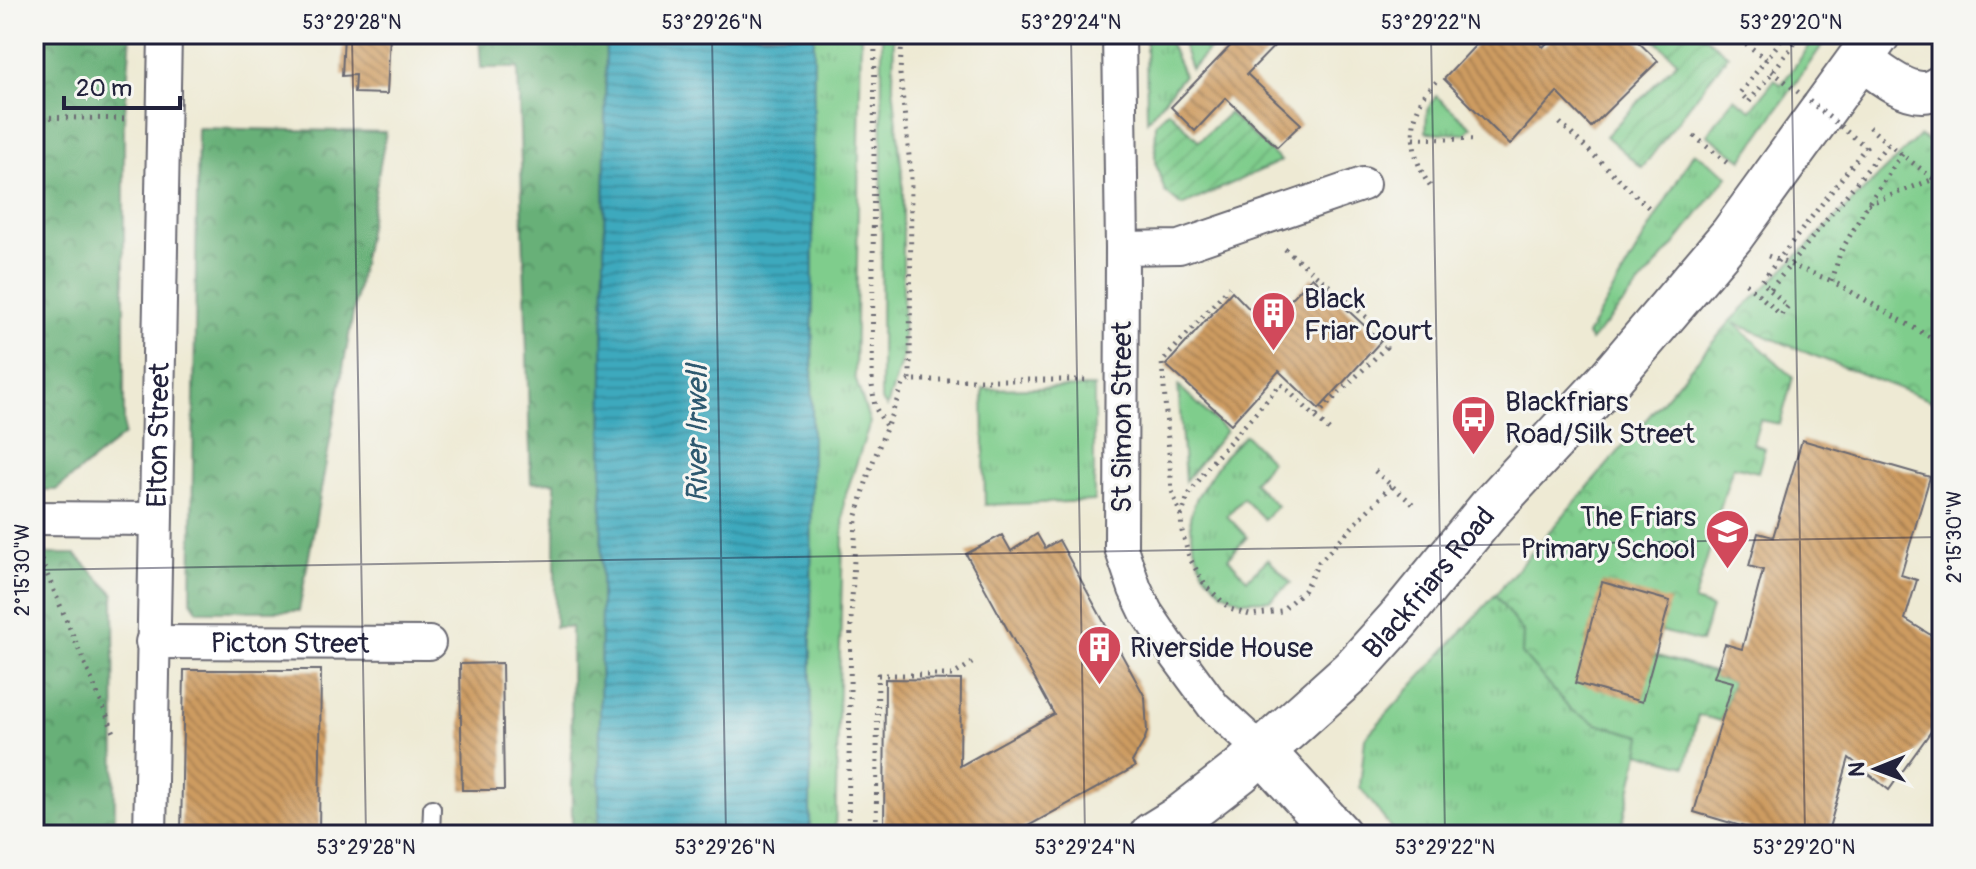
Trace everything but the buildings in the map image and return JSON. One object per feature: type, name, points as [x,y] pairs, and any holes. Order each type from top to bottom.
[{"type":"main road","name":"Blackfriars Road","points":[[1152,835],[1181,817],[1263,752],[1352,671],[1491,507],[1608,381],[1732,235],[1870,46]]},
{"type":"main road","points":[[1263,752],[1339,835]]},
{"type":"street","name":"Elton Street","points":[[150,835],[165,34]]},
{"type":"street","name":"St Simon Street","points":[[1119,34],[1121,548],[1135,589],[1160,633],[1214,707],[1263,752]]},
{"type":"street","points":[[1870,46],[1889,80],[1937,98]]},
{"type":"street","points":[[1122,248],[1179,247],[1363,184]]},
{"type":"street","points":[[34,518],[155,519]]},
{"type":"street","name":"Picton Street","points":[[152,642],[429,643]]},
{"type":"lane","points":[[431,835],[432,808]]},
{"type":"path","points":[[875,34],[872,385],[875,407],[887,427]]},
{"type":"path","points":[[902,34],[900,74],[911,174],[910,380]]},
{"type":"path","points":[[1733,34],[1766,59]]},
{"type":"path","points":[[1786,34],[1740,93],[1749,102],[1802,34]]},
{"type":"path","points":[[1746,283],[1781,315],[1788,306],[1762,281],[1866,147],[1772,71]]},
{"type":"path","points":[[1430,186],[1420,171],[1414,152],[1413,128],[1421,100],[1437,81]]},
{"type":"path","points":[[34,117],[138,120]]},
{"type":"path","points":[[1560,123],[1651,210]]},
{"type":"path","points":[[1869,127],[1934,179],[1942,181]]},
{"type":"path","points":[[1694,136],[1732,167]]},
{"type":"path","points":[[1414,138],[1476,140]]},
{"type":"path","points":[[1770,290],[1888,144]]},
{"type":"path","points":[[1832,281],[1840,253],[1902,154]]},
{"type":"path","points":[[1868,204],[1934,179]]},
{"type":"path","points":[[1283,247],[1384,332],[1386,347],[1316,416]]},
{"type":"path","points":[[1768,256],[1832,281],[1942,344]]},
{"type":"path","points":[[1229,287],[1162,362],[1172,491],[1189,557],[1205,585],[1230,609],[1250,615],[1281,611],[1304,590],[1319,562],[1392,485]]},
{"type":"path","points":[[848,835],[851,620],[856,519],[869,472],[903,385],[910,380],[1121,380]]},
{"type":"path","points":[[1181,517],[1188,496],[1211,463],[1281,384],[1329,430]]},
{"type":"path","points":[[1375,471],[1415,506]]},
{"type":"path","points":[[34,544],[117,740]]},
{"type":"path","points":[[876,835],[878,675],[953,675],[972,663]]},
{"type":"green space","points":[[34,34],[131,34],[124,125],[124,435],[56,490],[34,490]]},
{"type":"green space","points":[[479,34],[606,34],[599,835],[572,835],[571,627],[555,627],[555,482],[531,483],[518,68],[481,68]]},
{"type":"green space","points":[[814,34],[861,34],[855,377],[870,423],[844,500],[835,835],[810,835]]},
{"type":"green space","points":[[882,34],[894,34],[893,85],[903,183],[903,356],[887,407],[881,400]]},
{"type":"green space","points":[[1146,34],[1169,34],[1169,42],[1184,75],[1147,121]]},
{"type":"green space","points":[[1181,34],[1224,34],[1191,69]]},
{"type":"green space","points":[[1649,34],[1702,34],[1728,55],[1642,168],[1606,136],[1677,61]]},
{"type":"green space","points":[[1818,34],[1830,34],[1742,160],[1707,135],[1734,98],[1751,110],[1775,79],[1781,85]]},
{"type":"green space","points":[[1436,96],[1472,127],[1465,134],[1426,132],[1427,110]]},
{"type":"green space","points":[[1169,111],[1199,141],[1229,113],[1281,161],[1182,206],[1165,192],[1155,162],[1156,123]]},
{"type":"green space","points":[[198,128],[386,132],[299,611],[198,611],[191,601]]},
{"type":"green space","points":[[1919,136],[1942,147],[1942,405],[1734,323],[1793,377],[1780,424],[1760,420],[1753,444],[1765,448],[1758,472],[1733,466],[1713,532],[1722,535],[1717,549],[1710,548],[1694,602],[1712,608],[1701,642],[1661,631],[1654,655],[1716,673],[1715,677],[1733,682],[1721,721],[1698,715],[1686,766],[1639,753],[1642,736],[1597,724],[1571,710],[1522,654],[1523,632],[1495,595],[1731,321]]},
{"type":"green space","points":[[1694,152],[1728,176],[1591,341],[1587,335]]},
{"type":"green space","points":[[1178,385],[1226,431],[1185,481]]},
{"type":"green space","points":[[1094,387],[1094,501],[985,505],[983,389]]},
{"type":"green space","points":[[1245,435],[1271,461],[1253,482],[1277,506],[1264,519],[1243,498],[1227,516],[1247,537],[1228,558],[1247,579],[1268,559],[1291,583],[1270,600],[1242,601],[1222,592],[1203,571],[1193,544],[1190,517],[1197,497],[1224,456]]},
{"type":"green space","points":[[34,554],[75,554],[114,594],[115,835],[34,835]]},
{"type":"green space","points":[[1495,595],[1597,724],[1643,736],[1621,830],[1613,835],[1396,835],[1360,787],[1365,738]]},
{"type":"water","name":"River Irwell","points":[[606,34],[814,34],[810,835],[599,835]]},
{"type":"place","name":"Black Friar Court","points":[[1273,353]]},
{"type":"place","name":"Blackfriars Road/Silk Street","points":[[1474,456]]},
{"type":"place","name":"The Friars Primary School","points":[[1727,571]]},
{"type":"place","name":"Riverside House","points":[[1099,686]]}]
